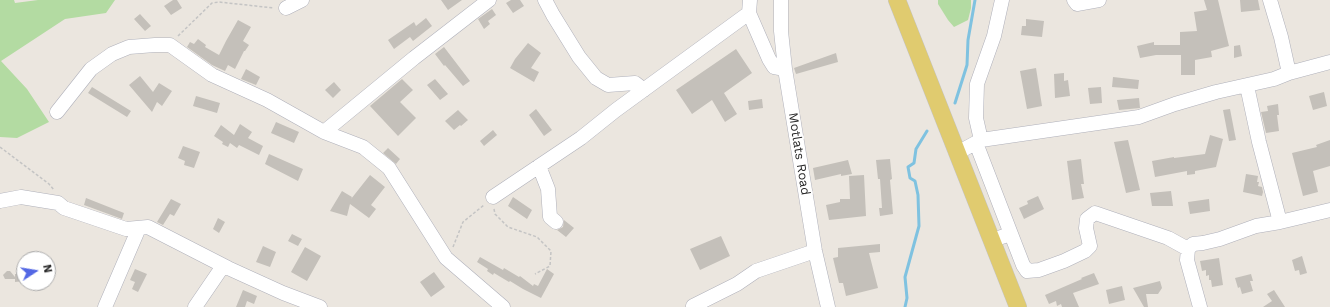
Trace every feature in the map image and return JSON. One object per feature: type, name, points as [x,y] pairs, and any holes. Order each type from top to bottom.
[{"type":"main road","points":[[897,0],[1018,307]]},
{"type":"street","points":[[286,8],[302,0]]},
{"type":"street","points":[[324,132],[414,58],[490,0]]},
{"type":"street","points":[[546,0],[553,15],[576,51],[596,78],[608,85],[635,82],[644,90]]},
{"type":"street","name":"Motlats Road","points":[[781,0],[781,31],[785,68],[815,252],[828,307]]},
{"type":"street","points":[[1002,0],[994,36],[977,84],[976,118],[979,142],[1023,265],[1028,271],[1039,270],[1064,261],[1085,251],[1090,246],[1086,228],[1087,219],[1095,213],[1168,238],[1188,249]]},
{"type":"street","points":[[1074,0],[1077,4],[1099,0]]},
{"type":"street","points":[[1270,0],[1281,37],[1289,73]]},
{"type":"street","points":[[493,197],[581,138],[750,7],[769,59],[774,67],[785,68]]},
{"type":"street","points":[[58,112],[91,69],[112,54],[130,47],[170,45],[212,75],[266,100],[324,132],[363,147],[389,168],[446,258],[503,307]]},
{"type":"street","points":[[957,153],[979,142],[1139,117],[1188,100],[1274,79],[1289,73],[1330,62]]},
{"type":"street","points":[[1247,86],[1259,142],[1280,222]]},
{"type":"street","points":[[539,166],[548,189],[550,217],[556,222]]},
{"type":"street","points":[[0,201],[21,197],[58,203],[64,208],[126,229],[148,227],[223,266],[283,293],[320,307]]},
{"type":"street","points":[[1200,307],[1187,260],[1188,249],[1194,244],[1220,239],[1256,226],[1330,210]]},
{"type":"street","points":[[105,307],[139,228]]},
{"type":"street","points":[[992,240],[1011,234]]},
{"type":"street","points":[[693,306],[737,284],[756,271],[815,252]]},
{"type":"street","points":[[195,307],[223,266]]},
{"type":"path","points":[[170,45],[185,28],[212,3],[219,2],[262,8],[286,8]]},
{"type":"path","points":[[0,146],[49,184],[57,194]]},
{"type":"path","points":[[446,258],[455,243],[462,222],[493,197]]},
{"type":"path","points":[[493,197],[495,214],[508,227],[537,237],[551,251],[550,266],[535,274]]},
{"type":"green space","points":[[0,0],[14,0],[15,3],[38,0],[115,0],[106,13],[65,19],[1,61],[27,89],[49,122],[17,138],[0,137]]},
{"type":"green space","points":[[938,0],[971,0],[968,20],[954,27],[938,4]]},
{"type":"building","points":[[173,0],[177,0],[182,8],[171,15],[164,6]]},
{"type":"building","points":[[441,0],[462,0],[448,10]]},
{"type":"building","points":[[511,0],[520,0],[524,6],[513,13],[506,3]]},
{"type":"building","points":[[1204,0],[1218,0],[1229,46],[1211,51],[1212,57],[1195,60],[1195,75],[1181,75],[1181,55],[1156,55],[1140,58],[1137,46],[1154,42],[1154,45],[1180,45],[1180,32],[1197,31],[1194,12],[1207,10]]},
{"type":"building","points":[[1240,0],[1258,0],[1260,10],[1241,12]]},
{"type":"building","points":[[492,9],[496,15],[488,21],[490,24],[484,29],[478,19]]},
{"type":"building","points":[[140,14],[151,26],[145,31],[134,19]]},
{"type":"building","points":[[426,18],[432,26],[413,41],[410,37],[394,49],[388,40],[414,22],[416,26]]},
{"type":"building","points":[[1026,19],[1044,21],[1042,37],[1021,35],[1022,26],[1026,26]]},
{"type":"building","points":[[238,20],[251,27],[243,41],[249,45],[244,51],[235,69],[228,65],[225,71],[212,65],[187,47],[190,42],[194,44],[198,39],[206,45],[205,47],[219,55]]},
{"type":"building","points":[[528,43],[541,53],[531,68],[539,72],[534,82],[510,68],[515,59]]},
{"type":"building","points":[[1240,45],[1242,56],[1234,58],[1234,46]]},
{"type":"building","points":[[444,47],[470,81],[463,86],[435,54]]},
{"type":"building","points":[[736,49],[752,73],[724,93],[737,114],[725,122],[712,100],[692,114],[676,90]]},
{"type":"building","points":[[836,53],[838,62],[796,74],[794,68]]},
{"type":"building","points":[[1036,68],[1042,106],[1027,109],[1020,71]]},
{"type":"building","points":[[246,69],[260,77],[256,85],[241,79]]},
{"type":"building","points":[[1064,73],[1064,81],[1068,80],[1070,96],[1055,98],[1054,74]]},
{"type":"building","points":[[140,76],[153,92],[159,83],[172,91],[162,106],[157,102],[152,112],[129,85]]},
{"type":"building","points":[[1113,77],[1139,80],[1138,89],[1112,87]]},
{"type":"building","points":[[402,79],[413,90],[400,102],[416,118],[398,136],[370,106]]},
{"type":"building","points":[[435,79],[448,94],[440,100],[427,85]]},
{"type":"building","points":[[334,82],[341,90],[333,98],[325,90]]},
{"type":"building","points":[[92,87],[131,111],[127,117],[88,93]]},
{"type":"building","points":[[1101,87],[1102,103],[1090,104],[1088,88]]},
{"type":"building","points":[[1324,92],[1327,106],[1313,110],[1309,96]]},
{"type":"building","points":[[196,96],[220,103],[217,113],[193,106]]},
{"type":"building","points":[[1139,98],[1140,108],[1119,110],[1117,100]]},
{"type":"building","points":[[762,99],[763,108],[749,110],[748,101]]},
{"type":"building","points":[[1278,104],[1279,115],[1277,115],[1279,131],[1266,133],[1261,112],[1268,111],[1267,106]]},
{"type":"building","points":[[536,109],[552,130],[544,136],[529,115]]},
{"type":"building","points":[[1230,109],[1236,140],[1229,141],[1223,110]]},
{"type":"building","points":[[458,110],[468,120],[454,130],[445,121]]},
{"type":"building","points":[[276,122],[299,132],[294,143],[271,133]]},
{"type":"building","points":[[240,124],[252,132],[248,138],[263,146],[259,155],[239,145],[237,148],[230,143],[228,147],[222,144],[223,142],[214,136],[221,125],[234,135]]},
{"type":"building","points":[[493,130],[497,135],[484,146],[480,141]]},
{"type":"building","points":[[1210,135],[1223,139],[1216,167],[1195,171],[1195,174],[1187,175],[1187,171],[1155,177],[1152,161],[1205,154]]},
{"type":"building","points":[[1128,140],[1140,190],[1126,193],[1114,142]]},
{"type":"building","points":[[1330,140],[1330,166],[1313,171],[1318,192],[1303,196],[1292,153],[1317,147],[1316,145]]},
{"type":"building","points":[[183,146],[200,152],[194,168],[184,165],[185,161],[178,158]]},
{"type":"building","points":[[388,148],[400,159],[396,164],[383,153]]},
{"type":"building","points":[[269,154],[303,169],[298,181],[265,164]]},
{"type":"building","points":[[890,159],[893,214],[880,216],[879,208],[882,208],[880,179],[878,179],[876,160]]},
{"type":"building","points":[[1081,159],[1084,184],[1081,184],[1084,198],[1072,200],[1067,161]]},
{"type":"building","points":[[848,160],[852,174],[841,176],[841,174],[815,180],[813,168]]},
{"type":"building","points":[[1246,174],[1258,176],[1257,182],[1259,182],[1258,186],[1262,187],[1262,196],[1243,192]]},
{"type":"building","points":[[370,175],[385,187],[371,205],[376,209],[369,218],[350,204],[347,216],[330,211],[342,191],[352,197],[351,199]]},
{"type":"building","points":[[864,175],[866,216],[829,220],[826,205],[840,202],[840,199],[850,199],[849,176]]},
{"type":"building","points":[[1171,191],[1173,206],[1152,206],[1150,193]]},
{"type":"building","points":[[1038,196],[1044,209],[1024,219],[1019,208],[1028,204],[1027,201]]},
{"type":"building","points":[[513,197],[532,210],[527,219],[508,206]]},
{"type":"building","points":[[86,198],[124,213],[122,219],[84,205]]},
{"type":"building","points":[[171,199],[181,204],[174,216],[170,214],[163,225],[157,222]]},
{"type":"building","points":[[1209,199],[1210,211],[1190,214],[1188,202]]},
{"type":"building","points":[[218,218],[225,222],[219,233],[213,229]]},
{"type":"building","points":[[564,220],[574,228],[566,237],[557,230],[563,227]]},
{"type":"building","points":[[292,234],[302,239],[298,246],[288,241]]},
{"type":"building","points":[[721,236],[730,256],[700,270],[690,249]]},
{"type":"building","points":[[880,244],[880,252],[869,253],[878,288],[846,296],[843,283],[839,283],[833,258],[838,257],[838,248]]},
{"type":"building","points":[[263,246],[276,252],[270,267],[256,262]]},
{"type":"building","points":[[305,247],[321,256],[307,281],[291,272]]},
{"type":"building","points":[[1302,256],[1307,273],[1300,275],[1299,270],[1295,271],[1292,260]]},
{"type":"building","points":[[480,257],[503,270],[504,268],[519,277],[520,276],[533,286],[534,284],[538,286],[547,269],[554,274],[541,298],[494,273],[493,275],[487,271],[488,269],[477,262]]},
{"type":"building","points":[[1219,258],[1223,285],[1212,287],[1211,280],[1209,280],[1209,275],[1206,276],[1206,270],[1202,271],[1200,261]]},
{"type":"building","points":[[135,269],[147,274],[138,292],[132,289],[135,282],[130,280]]},
{"type":"building","points":[[7,271],[10,271],[15,277],[16,274],[16,282],[15,279],[5,279],[3,275]]},
{"type":"building","points":[[434,272],[445,287],[431,297],[420,282]]},
{"type":"building","points":[[1094,273],[1099,284],[1073,293],[1079,307],[1062,307],[1061,304],[1057,306],[1056,301],[1049,304],[1045,295]]},
{"type":"building","points":[[1251,274],[1253,281],[1250,281],[1253,291],[1242,294],[1240,287],[1238,288],[1235,278]]},
{"type":"building","points":[[1160,281],[1162,288],[1158,294],[1146,294],[1148,307],[1144,307],[1133,288]]},
{"type":"building","points":[[1122,286],[1125,300],[1109,304],[1106,290]]},
{"type":"building","points":[[243,290],[257,296],[254,304],[247,301],[245,307],[236,307]]},
{"type":"building","points":[[1274,290],[1285,307],[1263,307],[1272,301],[1267,294]]},
{"type":"waterway","points":[[955,103],[967,65],[968,40],[975,0]]},
{"type":"waterway","points":[[905,307],[907,298],[905,277],[919,226],[918,195],[915,181],[910,178],[908,167],[914,163],[916,149],[927,131]]}]
